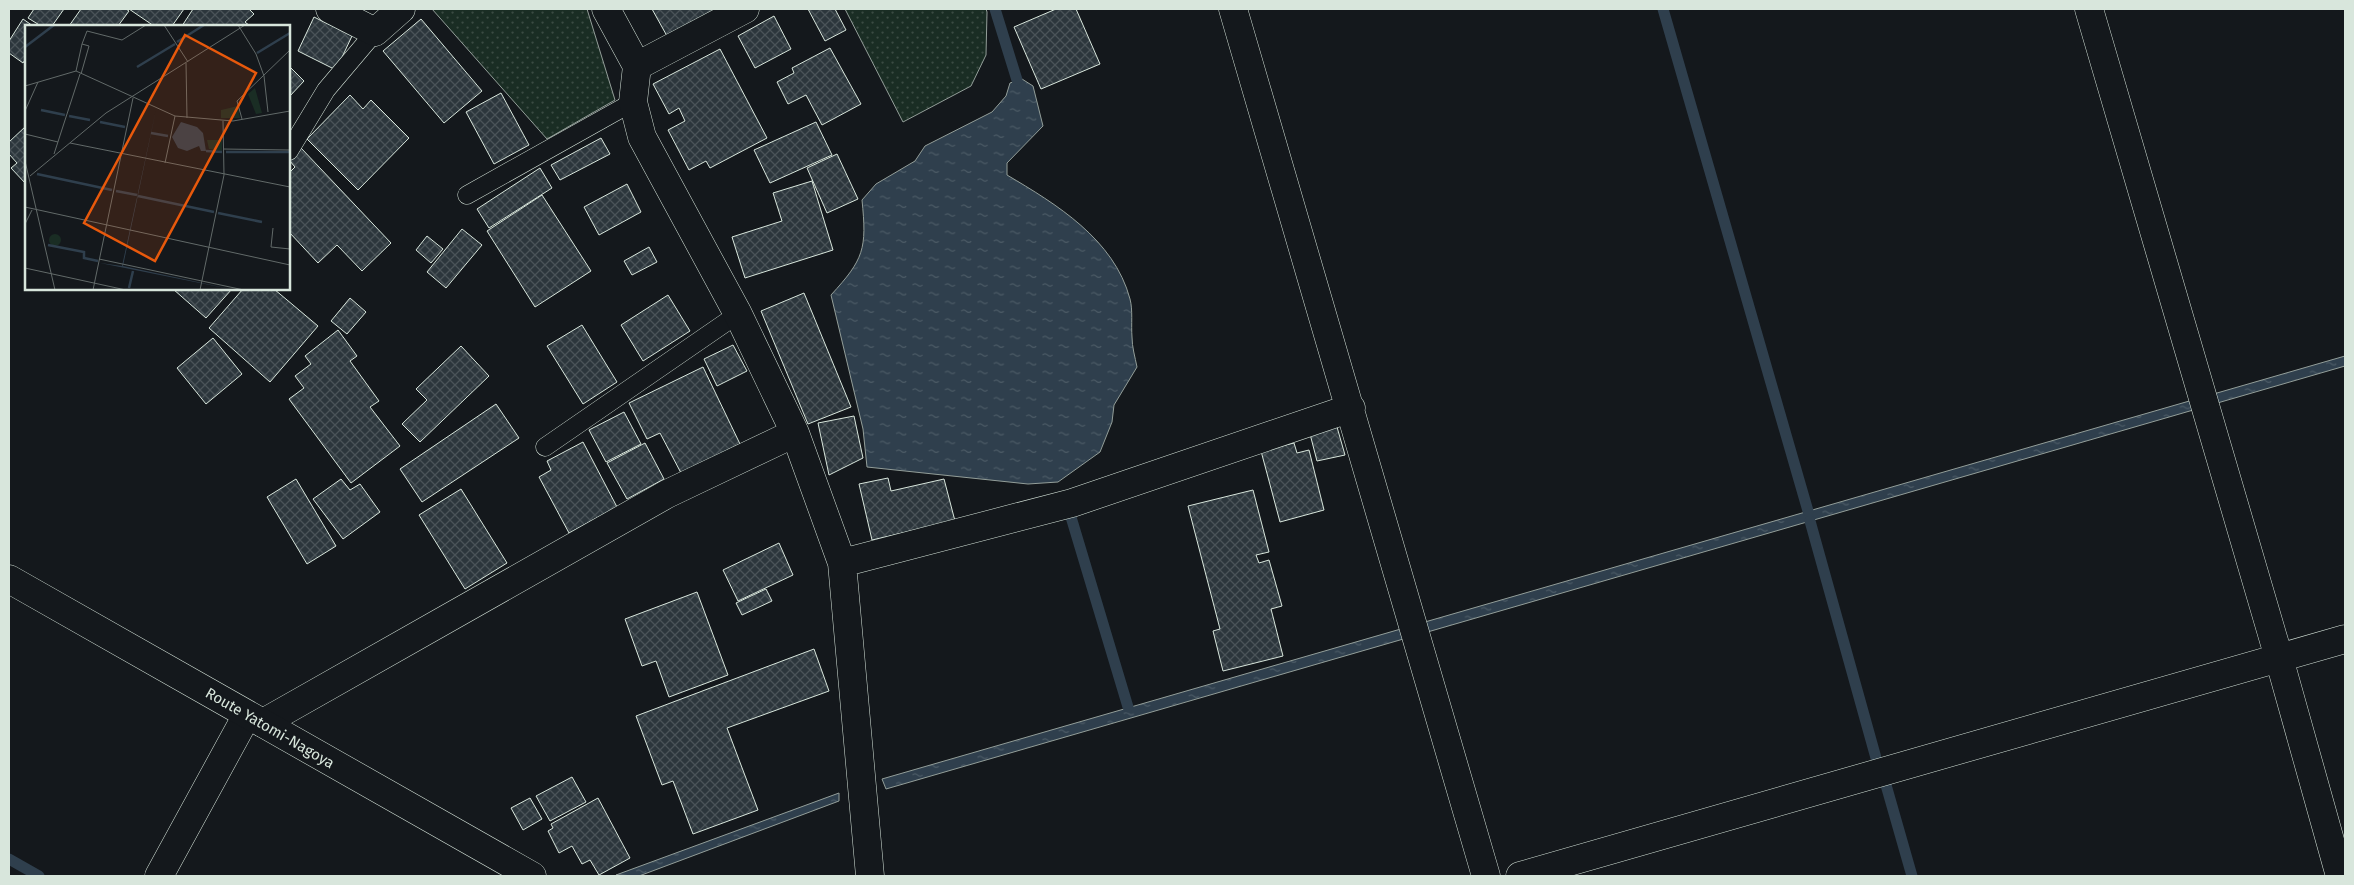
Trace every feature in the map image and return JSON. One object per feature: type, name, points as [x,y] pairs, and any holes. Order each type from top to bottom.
[{"type":"street","points":[[330,9],[375,32],[402,9]]},
{"type":"street","points":[[606,9],[636,66],[633,102],[642,137],[738,314],[794,432],[842,563],[870,876]]},
{"type":"street","points":[[636,66],[745,9]]},
{"type":"street","points":[[1232,9],[1351,408],[1486,876]]},
{"type":"street","points":[[2088,9],[2279,658],[2340,876]]},
{"type":"street","points":[[842,563],[1072,503],[1351,408]]},
{"type":"street","points":[[159,876],[255,719],[667,494],[794,432]]},
{"type":"street","name":"Route Yatomi-Nagoya","points":[[9,579],[532,876]]},
{"type":"street","points":[[1520,876],[2345,638]]},
{"type":"lane","points":[[290,149],[326,90],[375,32]]},
{"type":"lane","points":[[467,195],[633,102]]},
{"type":"lane","points":[[545,447],[738,314]]},
{"type":"green space","points":[[432,9],[587,9],[615,100],[547,139]]},
{"type":"green space","points":[[845,9],[986,9],[986,55],[971,86],[903,122]]},
{"type":"water","points":[[1022,79],[1033,86],[1043,126],[1007,163],[1007,175],[1045,198],[1081,225],[1111,258],[1122,278],[1130,299],[1132,344],[1137,367],[1114,405],[1112,422],[1100,452],[1058,482],[1028,484],[867,467],[863,429],[831,295],[857,262],[861,252],[864,230],[862,200],[876,184],[915,161],[925,146],[992,112],[1006,96],[1010,83]]},
{"type":"water","points":[[2345,356],[2345,366],[886,789],[882,779]]},
{"type":"water","points":[[839,793],[839,801],[639,876],[616,875]]},
{"type":"building","points":[[34,9],[64,9],[53,25],[39,25],[28,18]]},
{"type":"building","points":[[81,9],[126,9],[129,11],[119,25],[70,25]]},
{"type":"building","points":[[129,9],[184,9],[173,25],[153,25]]},
{"type":"building","points":[[193,9],[249,9],[254,14],[245,22],[249,25],[183,25]]},
{"type":"building","points":[[652,9],[717,9],[667,36]]},
{"type":"building","points":[[808,9],[835,9],[846,30],[825,41]]},
{"type":"building","points":[[1056,9],[1076,9],[1100,64],[1041,89],[1014,27]]},
{"type":"building","points":[[774,16],[791,49],[755,68],[738,36]]},
{"type":"building","points":[[314,17],[352,36],[336,70],[298,51]]},
{"type":"building","points":[[23,19],[32,25],[25,25],[25,60],[23,63],[9,53],[9,41]]},
{"type":"building","points":[[421,19],[482,91],[444,123],[383,51]]},
{"type":"building","points":[[830,48],[861,104],[822,125],[806,95],[788,104],[777,82],[794,73],[792,68]]},
{"type":"building","points":[[720,49],[767,138],[710,168],[706,161],[689,170],[668,130],[685,121],[679,108],[669,114],[653,84]]},
{"type":"building","points":[[290,67],[304,81],[290,96]]},
{"type":"building","points":[[501,93],[529,145],[494,164],[466,112]]},
{"type":"building","points":[[350,95],[363,109],[371,100],[409,138],[358,190],[307,139]]},
{"type":"building","points":[[816,122],[832,155],[770,183],[754,150]]},
{"type":"building","points":[[25,127],[25,183],[11,168],[17,163],[9,154],[9,142]]},
{"type":"building","points":[[601,138],[610,154],[560,180],[551,165]]},
{"type":"building","points":[[301,148],[391,243],[362,271],[337,245],[318,263],[290,233],[290,172],[295,167],[290,159]]},
{"type":"building","points":[[837,154],[858,199],[827,213],[807,168]]},
{"type":"building","points":[[540,168],[552,188],[489,228],[477,209]]},
{"type":"building","points":[[812,181],[833,250],[745,278],[732,237],[782,221],[773,193]]},
{"type":"building","points":[[627,184],[641,212],[599,235],[584,207]]},
{"type":"building","points":[[542,195],[591,271],[535,307],[487,231]]},
{"type":"building","points":[[462,229],[482,245],[446,288],[427,272]]},
{"type":"building","points":[[427,236],[443,249],[431,263],[416,250]]},
{"type":"building","points":[[649,247],[657,262],[632,275],[624,261]]},
{"type":"building","points":[[174,290],[231,290],[206,318]]},
{"type":"building","points":[[242,290],[275,290],[318,326],[270,382],[209,328]]},
{"type":"building","points":[[804,293],[851,407],[808,424],[761,311]]},
{"type":"building","points":[[668,295],[690,331],[643,361],[621,325]]},
{"type":"building","points":[[350,298],[366,312],[347,334],[331,321]]},
{"type":"building","points":[[582,325],[617,382],[583,404],[547,346]]},
{"type":"building","points":[[338,330],[357,356],[350,361],[379,401],[370,407],[400,446],[351,483],[289,399],[304,388],[295,376],[311,364],[305,356]]},
{"type":"building","points":[[213,338],[242,374],[206,404],[177,368]]},
{"type":"building","points":[[733,345],[747,371],[717,386],[704,359]]},
{"type":"building","points":[[461,346],[489,376],[420,442],[402,424],[427,400],[416,389]]},
{"type":"building","points":[[703,367],[740,444],[681,473],[660,433],[647,439],[629,403]]},
{"type":"building","points":[[496,404],[519,438],[422,502],[400,469]]},
{"type":"building","points":[[624,412],[641,444],[606,462],[589,430]]},
{"type":"building","points":[[854,416],[863,458],[829,475],[818,423]]},
{"type":"building","points":[[1337,427],[1345,455],[1317,461],[1310,434]]},
{"type":"building","points":[[583,442],[617,507],[569,533],[539,477],[551,470],[547,461]]},
{"type":"building","points":[[645,443],[664,479],[627,499],[607,463]]},
{"type":"building","points":[[1294,443],[1297,453],[1309,450],[1324,510],[1280,522],[1261,451]]},
{"type":"building","points":[[888,478],[891,491],[944,479],[955,521],[872,540],[859,484]]},
{"type":"building","points":[[296,479],[336,546],[307,564],[267,497]]},
{"type":"building","points":[[341,479],[350,490],[360,484],[380,512],[343,539],[313,499]]},
{"type":"building","points":[[461,489],[507,563],[465,589],[419,515]]},
{"type":"building","points":[[1253,490],[1269,552],[1256,555],[1259,563],[1269,560],[1282,606],[1271,609],[1283,656],[1223,671],[1213,631],[1220,629],[1188,506]]},
{"type":"building","points":[[779,543],[793,575],[738,601],[723,570]]},
{"type":"building","points":[[766,589],[772,601],[742,615],[736,603]]},
{"type":"building","points":[[697,592],[728,675],[669,697],[656,661],[642,666],[625,619]]},
{"type":"building","points":[[814,649],[829,691],[727,728],[758,810],[693,834],[673,781],[662,785],[636,716]]},
{"type":"building","points":[[572,777],[586,802],[550,821],[536,796]]},
{"type":"building","points":[[530,798],[542,819],[523,830],[511,808]]},
{"type":"building","points":[[598,798],[630,858],[599,875],[590,860],[582,864],[572,846],[559,853],[548,831],[553,828],[551,824]]},
{"type":"waterway","points":[[995,9],[1017,80]]},
{"type":"waterway","points":[[1663,9],[1808,511]]},
{"type":"waterway","points":[[1071,517],[1128,707]]},
{"type":"waterway","points":[[1810,521],[1876,758]]},
{"type":"waterway","points":[[1886,785],[1912,876]]},
{"type":"waterway","points":[[9,859],[39,876]]}]
